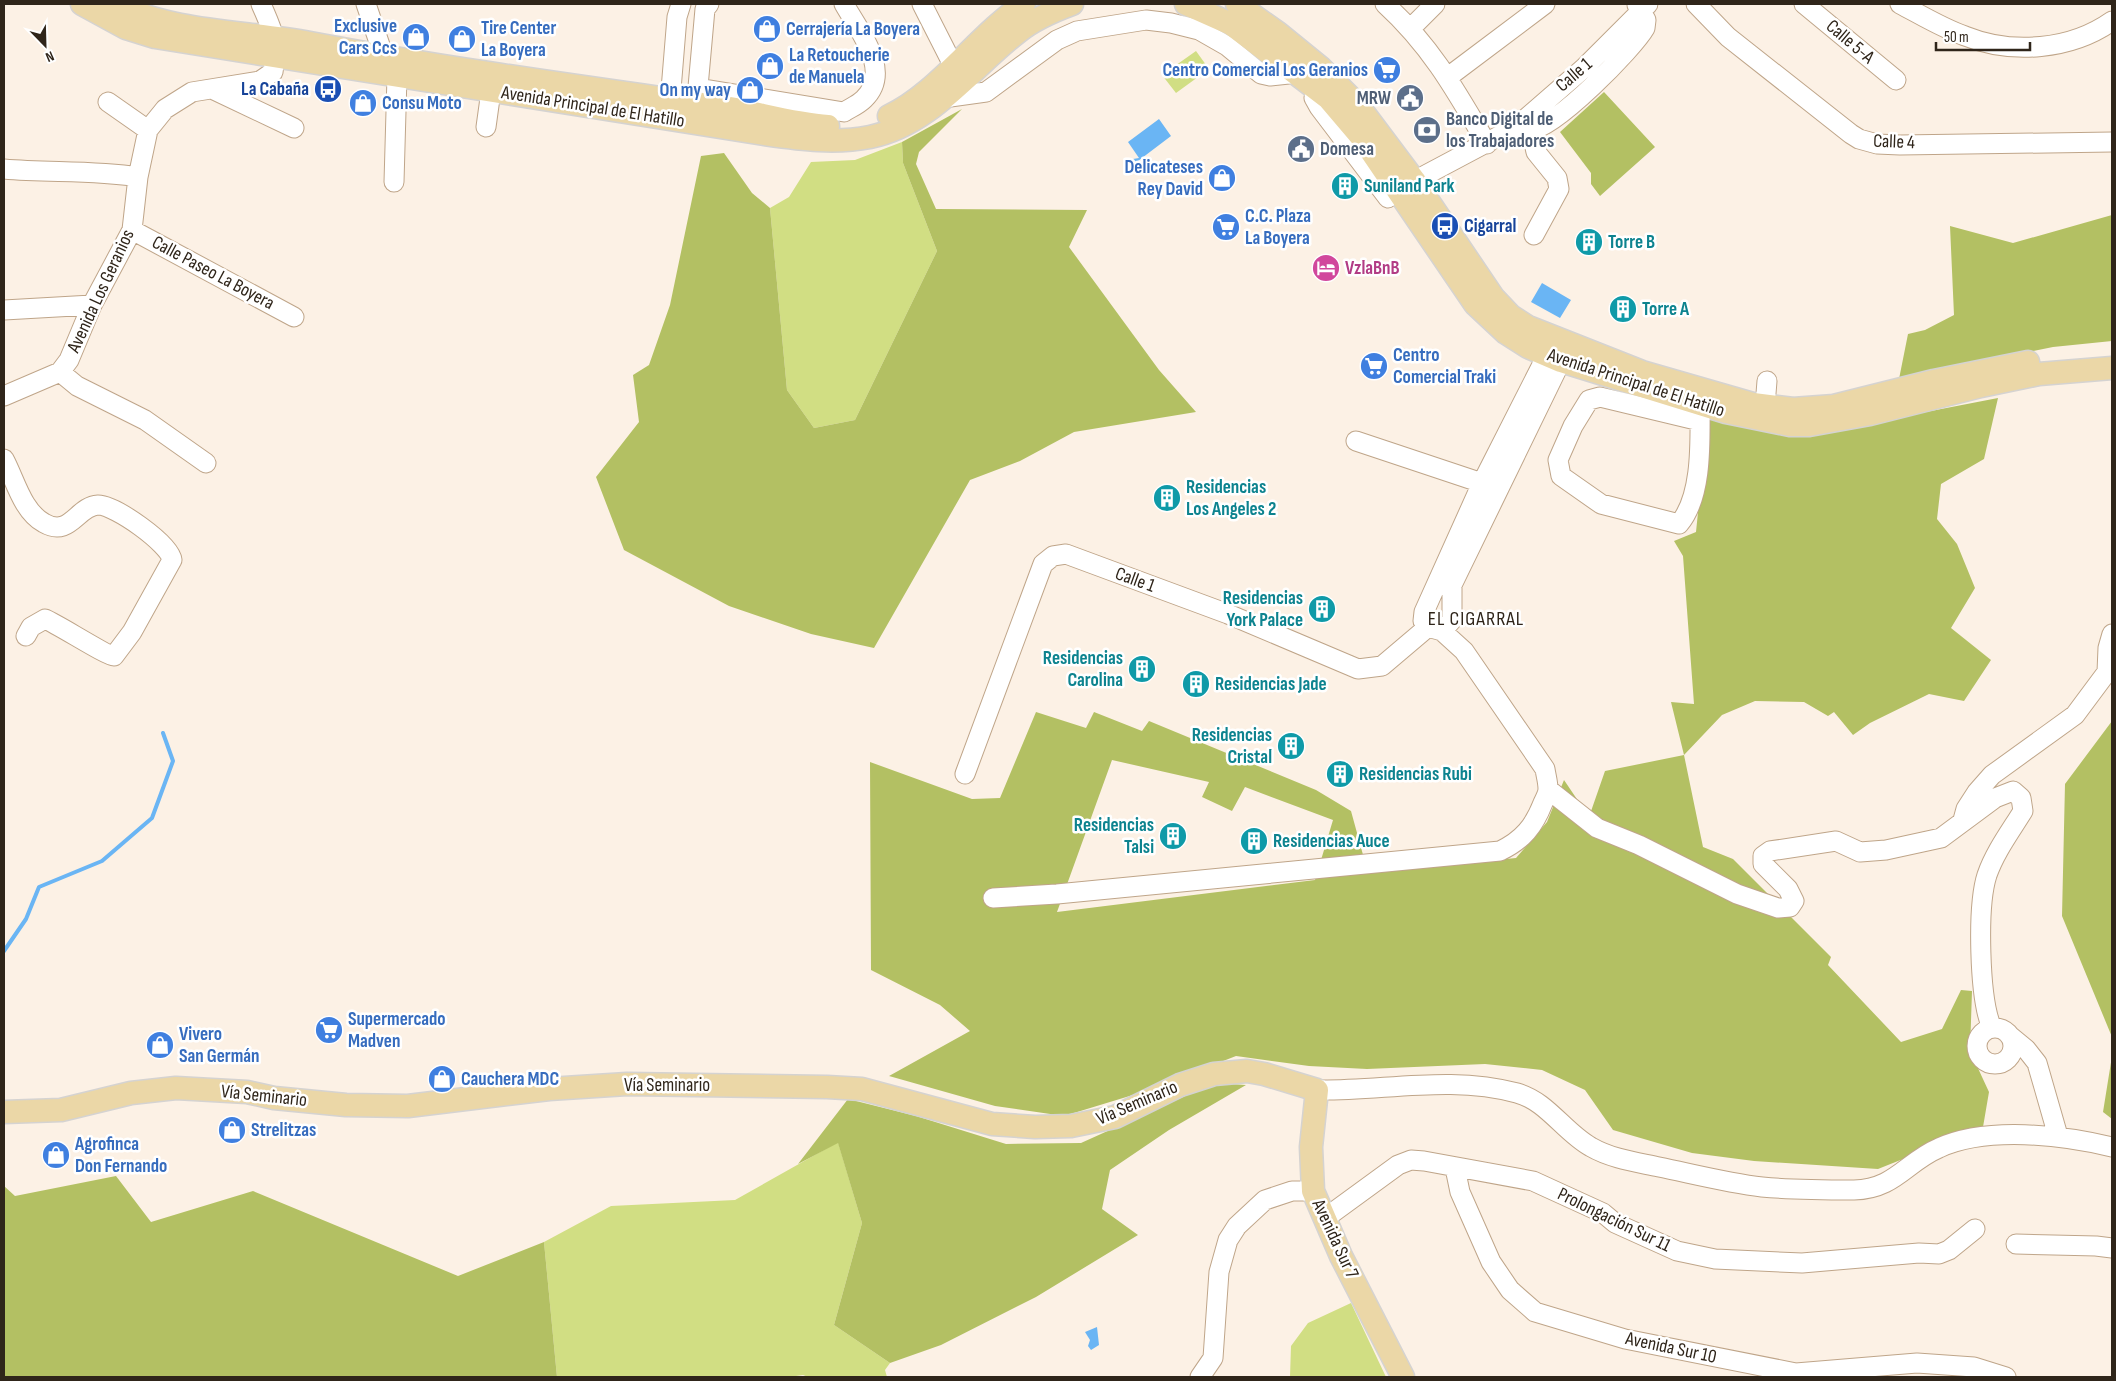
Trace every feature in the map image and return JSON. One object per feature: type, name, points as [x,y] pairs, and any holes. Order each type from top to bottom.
[{"type":"main road","name":"Avenida Principal de El Hatillo","points":[[82,4],[126,28],[154,36],[384,56],[669,109]]},
{"type":"main road","name":"Avenida Principal de El Hatillo","points":[[115,4],[148,16],[397,76],[491,91],[669,109],[696,96],[806,125],[843,127],[861,126],[900,111],[1001,20],[1024,4]]},
{"type":"main road","name":"Avenida Principal de El Hatillo","points":[[696,96],[800,139],[836,142],[884,134],[913,120],[944,98],[1017,32],[1035,20],[1072,4]]},
{"type":"main road","name":"Avenida Principal de El Hatillo","points":[[1186,4],[1231,24],[1265,52],[1298,73],[1317,89],[1343,115],[1400,190],[1511,316],[1528,327],[1557,352],[1700,412],[1790,425],[1809,425],[1870,414],[1980,386],[2039,374],[2112,368]]},
{"type":"main road","name":"Avenida Principal de El Hatillo","points":[[1237,4],[1278,33],[1321,68],[1372,123],[1400,190]]},
{"type":"main road","name":"Avenida Principal de El Hatillo","points":[[1557,352],[1642,372],[1765,406],[1815,410],[1997,367],[2112,353]]},
{"type":"main road","name":"Vía Seminario","points":[[4,1112],[61,1110],[131,1092],[176,1088],[248,1092],[274,1098],[346,1106],[408,1106],[549,1089],[627,1084],[705,1085],[862,1089],[992,1124],[1035,1127],[1078,1125],[1115,1117],[1180,1085],[1214,1074],[1247,1071],[1264,1074],[1317,1090]]},
{"type":"main road","name":"Avenida Sur 7","points":[[1317,1090],[1311,1147],[1313,1191],[1324,1219],[1403,1377]]},
{"type":"street","points":[[261,4],[276,47]]},
{"type":"street","points":[[366,4],[384,56]]},
{"type":"street","points":[[669,109],[677,17],[681,4]]},
{"type":"street","points":[[673,69],[696,96],[844,112],[864,99],[877,79],[874,59],[844,4]]},
{"type":"street","points":[[922,4],[953,65]]},
{"type":"street","points":[[1385,4],[1411,28],[1448,77],[1487,144]]},
{"type":"street","points":[[1411,28],[1434,4]]},
{"type":"street","points":[[1448,77],[1546,4]]},
{"type":"street","name":"Calle 4","points":[[1696,4],[1756,64],[1859,139],[1877,144],[2112,142]]},
{"type":"street","name":"Calle 5-A","points":[[1804,4],[1896,80]]},
{"type":"street","points":[[1900,4],[1966,37],[1992,45],[2027,47],[2054,45],[2080,38],[2112,21]]},
{"type":"street","points":[[696,96],[703,6]]},
{"type":"street","name":"Calle 1","points":[[1400,190],[1487,144],[1524,129],[1642,6]]},
{"type":"street","points":[[944,98],[986,92],[1057,40],[1077,31],[1146,20],[1170,23],[1199,30],[1227,46],[1261,74],[1270,76],[1298,73]]},
{"type":"street","name":"Avenida Los Geranios","points":[[4,396],[60,372],[70,360],[92,305],[132,230],[138,177],[148,130],[165,109],[182,96],[202,89],[214,90],[264,80],[273,72],[276,47]]},
{"type":"street","points":[[394,182],[397,76]]},
{"type":"street","points":[[214,90],[294,128]]},
{"type":"street","points":[[486,127],[491,91]]},
{"type":"street","points":[[108,102],[148,130]]},
{"type":"street","points":[[1524,129],[1536,152],[1557,178],[1559,189],[1534,235]]},
{"type":"street","points":[[4,169],[113,173],[138,177]]},
{"type":"street","name":"Calle Paseo La Boyera","points":[[132,230],[294,317]]},
{"type":"street","points":[[4,310],[92,305]]},
{"type":"street","points":[[1435,629],[1452,620],[1446,583],[1482,483],[1557,352]]},
{"type":"street","points":[[994,898],[1057,894],[1500,851],[1524,836],[1534,823],[1548,790],[1545,769],[1541,760],[1464,652],[1423,621],[1424,612],[1446,583],[1557,352]]},
{"type":"street","points":[[60,372],[78,386],[145,420],[206,462]]},
{"type":"street","points":[[1765,406],[1767,381]]},
{"type":"street","points":[[1600,397],[1700,412],[1700,439],[1694,494],[1689,513],[1679,524],[1601,504],[1561,476],[1558,460],[1573,426],[1589,400],[1600,397]]},
{"type":"street","points":[[1356,441],[1482,483]]},
{"type":"street","points":[[4,459],[28,510],[44,524],[57,527],[73,522],[87,508],[100,505],[148,532],[166,547],[171,554],[172,560],[132,632],[114,656],[101,651],[61,625],[45,619],[31,627],[26,636]]},
{"type":"street","points":[[4,493],[13,477]]},
{"type":"street","name":"Calle 1","points":[[965,774],[1042,564],[1053,556],[1066,554],[1084,560],[1228,614],[1358,669],[1382,666],[1435,629]]},
{"type":"street","points":[[1963,822],[1966,809],[1977,792],[1992,776],[2075,715],[2107,672],[2109,664],[2108,648],[2112,634]]},
{"type":"street","points":[[1548,790],[1597,828],[1639,845],[1737,894],[1778,908],[1790,907],[1794,900],[1788,889],[1763,864],[1763,856],[1770,851],[1836,841],[1860,852],[1886,850],[1941,838],[2003,793],[2013,791],[2021,798],[2023,811],[1995,856],[1982,892],[1984,999],[2001,1031],[2012,1040],[2012,1052],[2005,1062],[1999,1064]]},
{"type":"street","points":[[2041,1077],[2016,1066],[1987,1063],[1978,1055],[1976,1050],[1976,1044],[1982,1033],[2001,1031],[2026,1050],[2036,1063],[2041,1077],[2058,1136]]},
{"type":"street","points":[[1317,1090],[1402,1085],[1489,1087],[1520,1094],[1536,1101],[1590,1147],[1618,1159],[1730,1182],[1791,1189],[1864,1190],[1887,1183],[1927,1154],[1957,1141],[2014,1135],[2058,1136],[2112,1147]]},
{"type":"street","name":"Prolongación Sur 11","points":[[1324,1219],[1398,1165],[1411,1160],[1455,1168],[1482,1170],[1533,1181],[1604,1213],[1615,1223],[1678,1251],[1715,1259],[1802,1263],[1919,1253],[1939,1254],[1948,1250],[1975,1229]]},
{"type":"street","name":"Avenida Sur 10","points":[[1455,1168],[1460,1192],[1469,1216],[1491,1262],[1510,1290],[1535,1312],[1625,1339],[1796,1375],[1916,1363],[1974,1367],[2006,1377]]},
{"type":"street","points":[[1200,1377],[1214,1358],[1220,1272],[1228,1240],[1237,1226],[1265,1200],[1286,1192],[1313,1191]]},
{"type":"street","points":[[2016,1244],[2112,1248]]},
{"type":"green space","points":[[1196,51],[1209,69],[1176,93],[1162,75]]},
{"type":"green space","points":[[1604,92],[1655,147],[1600,196],[1591,184],[1591,173],[1560,132]]},
{"type":"green space","points":[[962,109],[919,152],[916,164],[936,209],[1087,210],[1069,247],[1159,370],[1196,412],[1074,432],[1020,461],[970,480],[874,648],[811,634],[729,606],[624,550],[596,477],[639,422],[633,375],[649,365],[670,305],[701,156],[724,153],[752,193],[770,208],[787,390],[814,428],[855,420],[937,251],[903,163],[902,142]]},
{"type":"green space","points":[[902,142],[903,163],[937,251],[855,420],[814,428],[787,390],[770,208],[789,197],[811,162],[855,160]]},
{"type":"green space","points":[[2112,215],[2112,341],[2053,347],[1899,379],[1908,334],[1925,330],[1954,315],[1950,226],[2013,243]]},
{"type":"green space","points":[[1998,398],[1984,459],[1941,484],[1937,519],[1957,544],[1975,588],[1951,628],[1991,660],[1964,701],[1929,694],[1870,723],[1853,735],[1834,712],[1828,716],[1804,702],[1755,701],[1722,715],[1684,755],[1671,702],[1694,704],[1683,556],[1674,541],[1696,532],[1708,415],[1802,436]]},
{"type":"green space","points":[[1036,712],[1086,728],[1094,712],[1142,731],[1149,721],[1316,790],[1351,811],[1368,873],[1516,858],[1547,822],[1564,780],[1589,817],[1605,771],[1684,755],[1703,847],[1733,859],[1831,957],[1828,965],[1901,1042],[1942,1029],[1961,990],[1972,991],[1970,1051],[1989,1092],[1983,1127],[1878,1169],[1754,1161],[1692,1153],[1613,1130],[1585,1090],[1542,1070],[1485,1064],[1367,1069],[1309,1066],[1236,1056],[1146,1091],[1064,1116],[995,1106],[889,1076],[970,1031],[940,1005],[871,970],[870,762],[972,799],[1000,798]],"holes":[[[1112,760],[1209,782],[1202,797],[1232,811],[1245,787],[1333,820],[1315,880],[1057,912]]]},
{"type":"green space","points":[[2112,721],[2112,1037],[2062,916],[2065,784]]},
{"type":"green space","points":[[2112,1056],[2112,1119],[2103,1112]]},
{"type":"green space","points":[[1214,1083],[1246,1085],[1169,1130],[1110,1170],[1102,1209],[1138,1235],[1036,1297],[941,1345],[890,1363],[834,1325],[862,1223],[838,1143],[798,1164],[848,1099],[916,1116],[1006,1144],[1081,1143]]},
{"type":"green space","points":[[838,1142],[862,1223],[834,1325],[890,1363],[885,1370],[887,1377],[808,1377],[803,1375],[789,1377],[557,1377],[544,1242],[611,1206],[735,1200]]},
{"type":"green space","points":[[116,1176],[151,1222],[253,1191],[458,1276],[544,1242],[557,1377],[4,1377],[4,1186],[15,1196]]},
{"type":"green space","points":[[1351,1303],[1386,1377],[1290,1377],[1291,1346],[1308,1323]]},
{"type":"water","points":[[1159,119],[1171,136],[1138,161],[1135,170],[1130,169],[1126,165],[1127,160],[1139,158],[1128,142]]},
{"type":"water","points":[[1542,283],[1571,300],[1560,318],[1531,302]]},
{"type":"water","points":[[1097,1327],[1099,1345],[1091,1350],[1088,1346],[1090,1340],[1085,1332]]},
{"type":"waterway","points":[[4,951],[26,919],[39,887],[102,861],[152,818],[173,761],[163,733]]},
{"type":"place","name":"Cerrajería La Boyera","points":[[767,29]]},
{"type":"place","name":"Exclusive Cars Ccs","points":[[416,37]]},
{"type":"place","name":"Tire Center La Boyera","points":[[462,39]]},
{"type":"place","name":"La Retoucherie de Manuela","points":[[770,66]]},
{"type":"place","name":"Centro Comercial Los Geranios","points":[[1387,70]]},
{"type":"place","name":"La Cabaña","points":[[328,89]]},
{"type":"place","name":"On my way","points":[[750,90]]},
{"type":"place","name":"MRW","points":[[1410,98]]},
{"type":"place","name":"Consu Moto","points":[[363,103]]},
{"type":"place","name":"Banco Digital de los Trabajadores","points":[[1427,130]]},
{"type":"place","name":"Domesa","points":[[1301,149]]},
{"type":"place","name":"Delicateses Rey David","points":[[1222,178]]},
{"type":"place","name":"Suniland Park","points":[[1345,186]]},
{"type":"place","name":"Cigarral","points":[[1445,226]]},
{"type":"place","name":"C.C. Plaza La Boyera","points":[[1226,227]]},
{"type":"place","name":"Torre B","points":[[1589,242]]},
{"type":"place","name":"VzlaBnB","points":[[1326,268]]},
{"type":"place","name":"Torre A","points":[[1623,309]]},
{"type":"place","name":"Centro Comercial Traki","points":[[1374,366]]},
{"type":"place","name":"Residencias Los Angeles 2","points":[[1167,498]]},
{"type":"place","name":"Residencias York Palace","points":[[1322,609]]},
{"type":"place","name":"Residencias Carolina","points":[[1142,669]]},
{"type":"place","name":"Residencias Jade","points":[[1196,684]]},
{"type":"place","name":"Residencias Cristal","points":[[1291,746]]},
{"type":"place","name":"Residencias Rubi","points":[[1340,774]]},
{"type":"place","name":"Residencias Talsi","points":[[1173,836]]},
{"type":"place","name":"Residencias Auce","points":[[1254,841]]},
{"type":"place","name":"Supermercado Madven","points":[[329,1030]]},
{"type":"place","name":"Vivero San Germán","points":[[160,1045]]},
{"type":"place","name":"Cauchera MDC","points":[[442,1079]]},
{"type":"place","name":"Strelitzas","points":[[232,1130]]},
{"type":"place","name":"Agrofinca Don Fernando","points":[[56,1155]]},
{"type":"district","name":"EL CIGARRAL","points":[[1476,619]]}]
